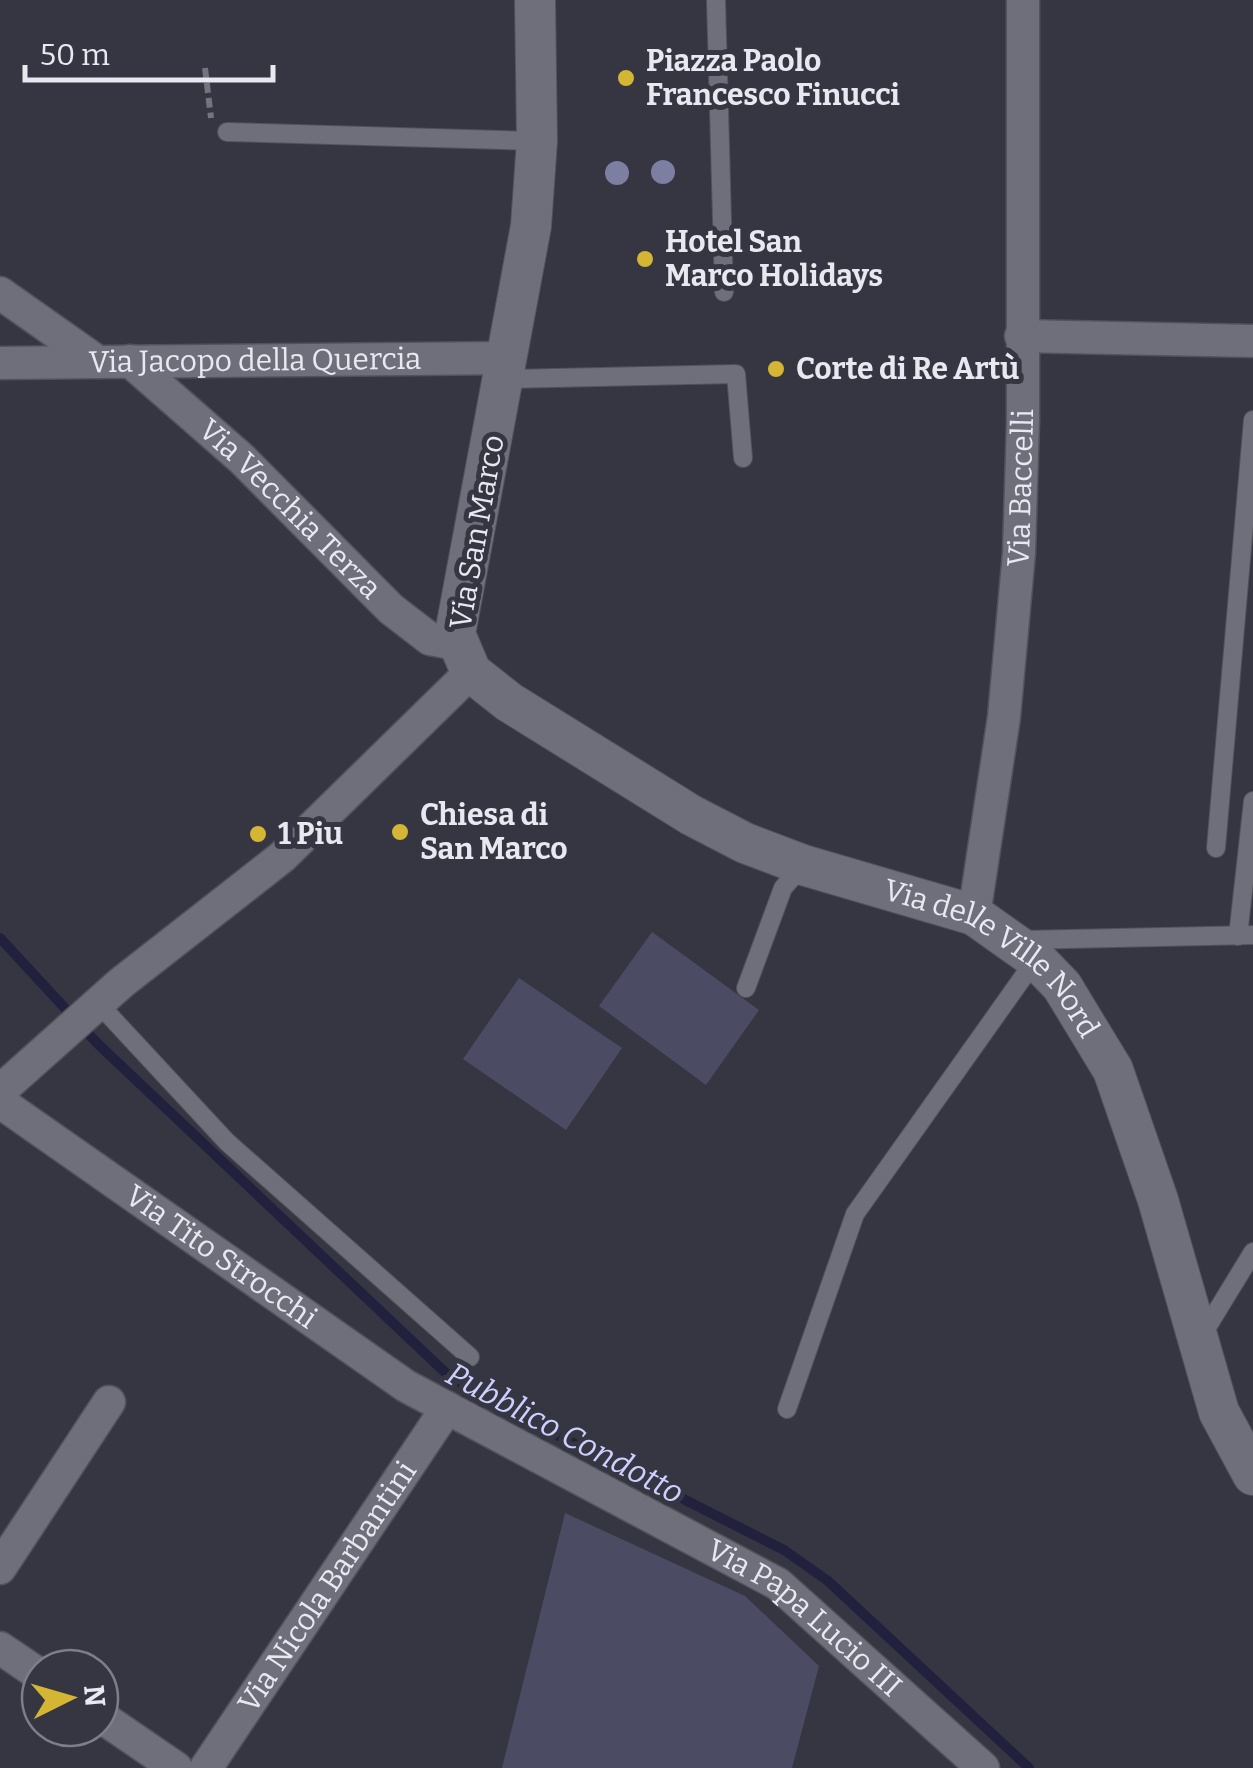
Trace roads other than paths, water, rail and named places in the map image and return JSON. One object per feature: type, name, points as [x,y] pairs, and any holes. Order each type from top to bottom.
[{"type":"street","name":"Via San Marco","points":[[0,1091],[93,1007],[282,857],[464,658],[455,634],[531,226],[537,142],[535,0]]},
{"type":"street","name":"Via Baccelli","points":[[974,915],[1004,717],[1019,553],[1022,0]]},
{"type":"street","name":"Via Vecchia Terza","points":[[0,293],[114,361],[242,459],[391,609],[430,639],[464,658]]},
{"type":"street","points":[[1022,336],[1253,341]]},
{"type":"street","name":"Via Jacopo della Quercia","points":[[0,363],[114,361],[507,368]]},
{"type":"street","name":"Via delle Ville Nord","points":[[464,658],[509,702],[691,815],[745,843],[803,865],[974,915],[1024,950],[1062,986],[1114,1070],[1158,1200],[1218,1412],[1253,1474]]},
{"type":"street","name":"Via Tito Strocchi","points":[[0,1102],[406,1386],[447,1408]]},
{"type":"street","points":[[0,1568],[110,1402]]},
{"type":"street","name":"Via Nicola Barbantini","points":[[206,1768],[447,1408]]},
{"type":"street","name":"Via Papa Lucio III","points":[[447,1408],[778,1584],[984,1768]]},
{"type":"street","points":[[120,1730],[176,1768]]},
{"type":"lane","points":[[716,0],[724,292]]},
{"type":"lane","points":[[227,132],[537,142]]},
{"type":"lane","points":[[507,368],[736,374],[743,458]]},
{"type":"lane","points":[[1216,848],[1253,420]]},
{"type":"lane","points":[[787,1409],[854,1214],[1024,950],[1246,936],[1253,801]]},
{"type":"lane","points":[[746,988],[783,888],[803,865]]},
{"type":"lane","points":[[93,1007],[227,1142],[470,1356]]},
{"type":"lane","points":[[1198,1341],[1253,1252]]},
{"type":"waterway","name":"Pubblico Condotto","points":[[0,938],[98,1044],[449,1376],[492,1402],[784,1550],[828,1581],[1029,1768]]},
{"type":"place","name":"Piazza Paolo Francesco Finucci","points":[[626,78]]},
{"type":"place","name":"Hotel San Marco Holidays","points":[[645,259]]},
{"type":"place","name":"Corte di Re Artù","points":[[776,369]]},
{"type":"place","name":"Chiesa di San Marco","points":[[400,832]]},
{"type":"place","name":"1 Piu","points":[[258,834]]}]
